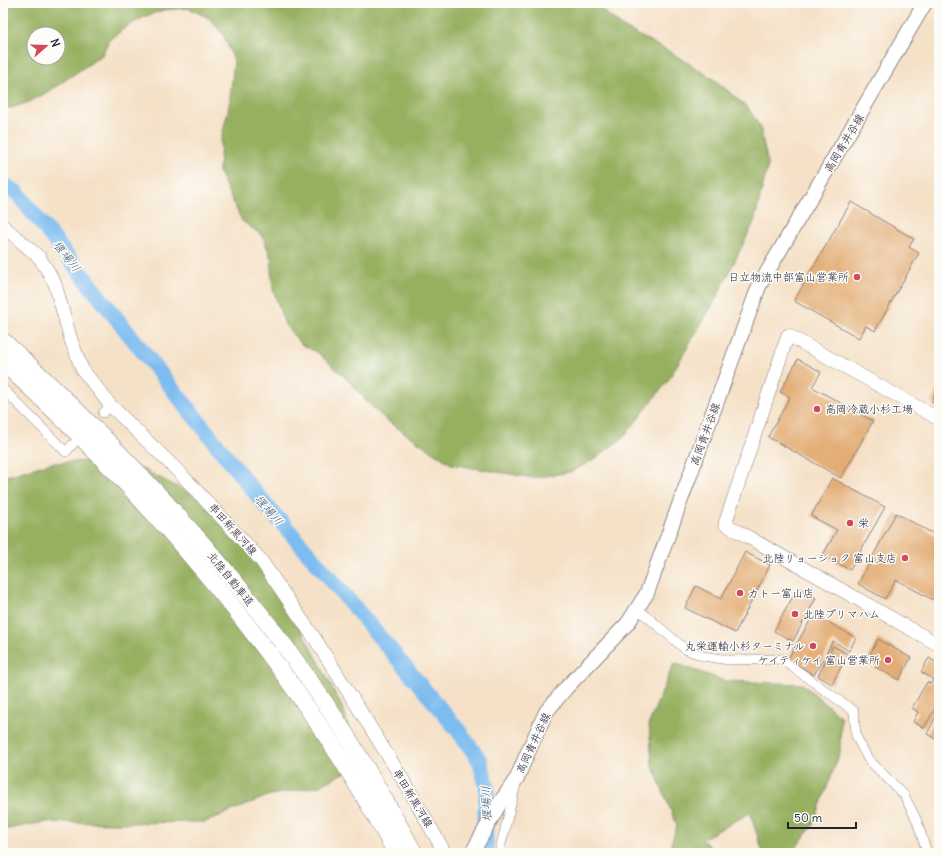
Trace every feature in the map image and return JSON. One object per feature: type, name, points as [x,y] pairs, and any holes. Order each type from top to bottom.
[{"type":"highway","name":"北陸自動車道","points":[[3,341],[77,410],[119,452],[158,493],[233,580],[275,633],[335,718],[364,764],[414,853]]},
{"type":"highway","name":"北陸自動車道","points":[[3,362],[107,462],[176,537],[223,593],[291,682],[323,729],[352,775],[396,853]]},
{"type":"main road","name":"高岡青井谷線","points":[[474,848],[517,778],[546,712],[566,688],[628,623],[638,609],[652,582],[759,286],[926,3]]},
{"type":"main road","name":"串田新黒河線","points":[[3,226],[38,257],[49,273],[55,284],[71,340],[82,369],[107,410],[185,478],[260,559],[315,639],[408,788],[445,853]]},
{"type":"main road","points":[[939,419],[788,335],[726,524],[939,645]]},
{"type":"street","points":[[3,389],[66,452],[73,444]]},
{"type":"street","points":[[638,609],[685,649],[703,656],[729,660],[781,659],[854,710],[856,736],[868,760],[904,795],[917,820],[927,853]]},
{"type":"street","points":[[499,853],[517,778]]},
{"type":"green space","points":[[3,3],[598,3],[600,8],[623,27],[672,53],[715,80],[749,109],[760,127],[768,165],[754,222],[717,297],[667,382],[623,438],[593,460],[571,472],[533,478],[451,464],[386,420],[368,403],[351,383],[317,352],[302,345],[285,325],[273,289],[271,270],[272,261],[263,236],[242,221],[219,172],[221,141],[229,106],[234,61],[223,34],[209,18],[188,8],[164,10],[146,16],[126,27],[109,40],[102,55],[51,90],[29,102],[11,108],[3,106]]},
{"type":"green space","points":[[107,460],[143,469],[198,498],[272,577],[318,660],[345,713],[352,746],[350,770],[320,786],[270,795],[205,822],[44,822],[3,830],[3,477],[51,463]]},
{"type":"green space","points":[[674,663],[725,681],[803,684],[841,717],[840,752],[813,825],[792,853],[763,853],[750,813],[702,839],[715,853],[668,853],[677,826],[652,764],[649,723]]},
{"type":"building","name":"日立物流中部富山営業所","points":[[851,202],[914,239],[909,247],[919,253],[875,331],[866,326],[859,338],[794,301]]},
{"type":"building","name":"高岡冷蔵小杉工場","points":[[798,359],[821,372],[812,387],[873,421],[841,478],[768,437],[790,397],[780,392]]},
{"type":"building","points":[[939,386],[939,406],[931,402]]},
{"type":"building","name":"栄","points":[[832,478],[885,507],[850,570],[823,555],[837,530],[811,516]]},
{"type":"building","name":"北陸リョーショク 富山支店","points":[[896,513],[939,537],[939,603],[896,580],[885,599],[858,584]]},
{"type":"building","name":"カトー富山店","points":[[745,552],[770,565],[735,633],[685,608],[696,586],[721,599]]},
{"type":"building","name":"北陸プリマハム","points":[[798,587],[816,598],[793,641],[774,631]]},
{"type":"building","name":"丸栄運輸小杉ターミナル","points":[[814,614],[856,638],[849,651],[833,641],[814,675],[788,659]]},
{"type":"building","name":"ケイティケイ 富山営業所","points":[[878,639],[911,658],[899,680],[866,662]]},
{"type":"building","points":[[833,646],[848,654],[832,684],[818,676]]},
{"type":"building","points":[[929,658],[939,664],[939,702],[924,728],[913,722],[918,712],[912,708],[927,682],[931,684],[933,679],[921,672]]},
{"type":"building","points":[[939,711],[939,741],[927,734]]},
{"type":"waterway","name":"堰場川","points":[[3,184],[17,193],[252,489],[318,564],[458,730],[480,761],[487,787],[485,824],[486,853]]},
{"type":"place","name":"日立物流中部富山営業所","points":[[857,277]]},
{"type":"place","name":"高岡冷蔵小杉工場","points":[[817,409]]},
{"type":"place","name":"栄","points":[[850,523]]},
{"type":"place","name":"北陸リョーショク 富山支店","points":[[905,558]]},
{"type":"place","name":"カトー富山店","points":[[740,593]]},
{"type":"place","name":"北陸プリマハム","points":[[795,614]]},
{"type":"place","name":"丸栄運輸小杉ターミナル","points":[[813,646]]},
{"type":"place","name":"ケイティケイ 富山営業所","points":[[888,660]]}]
